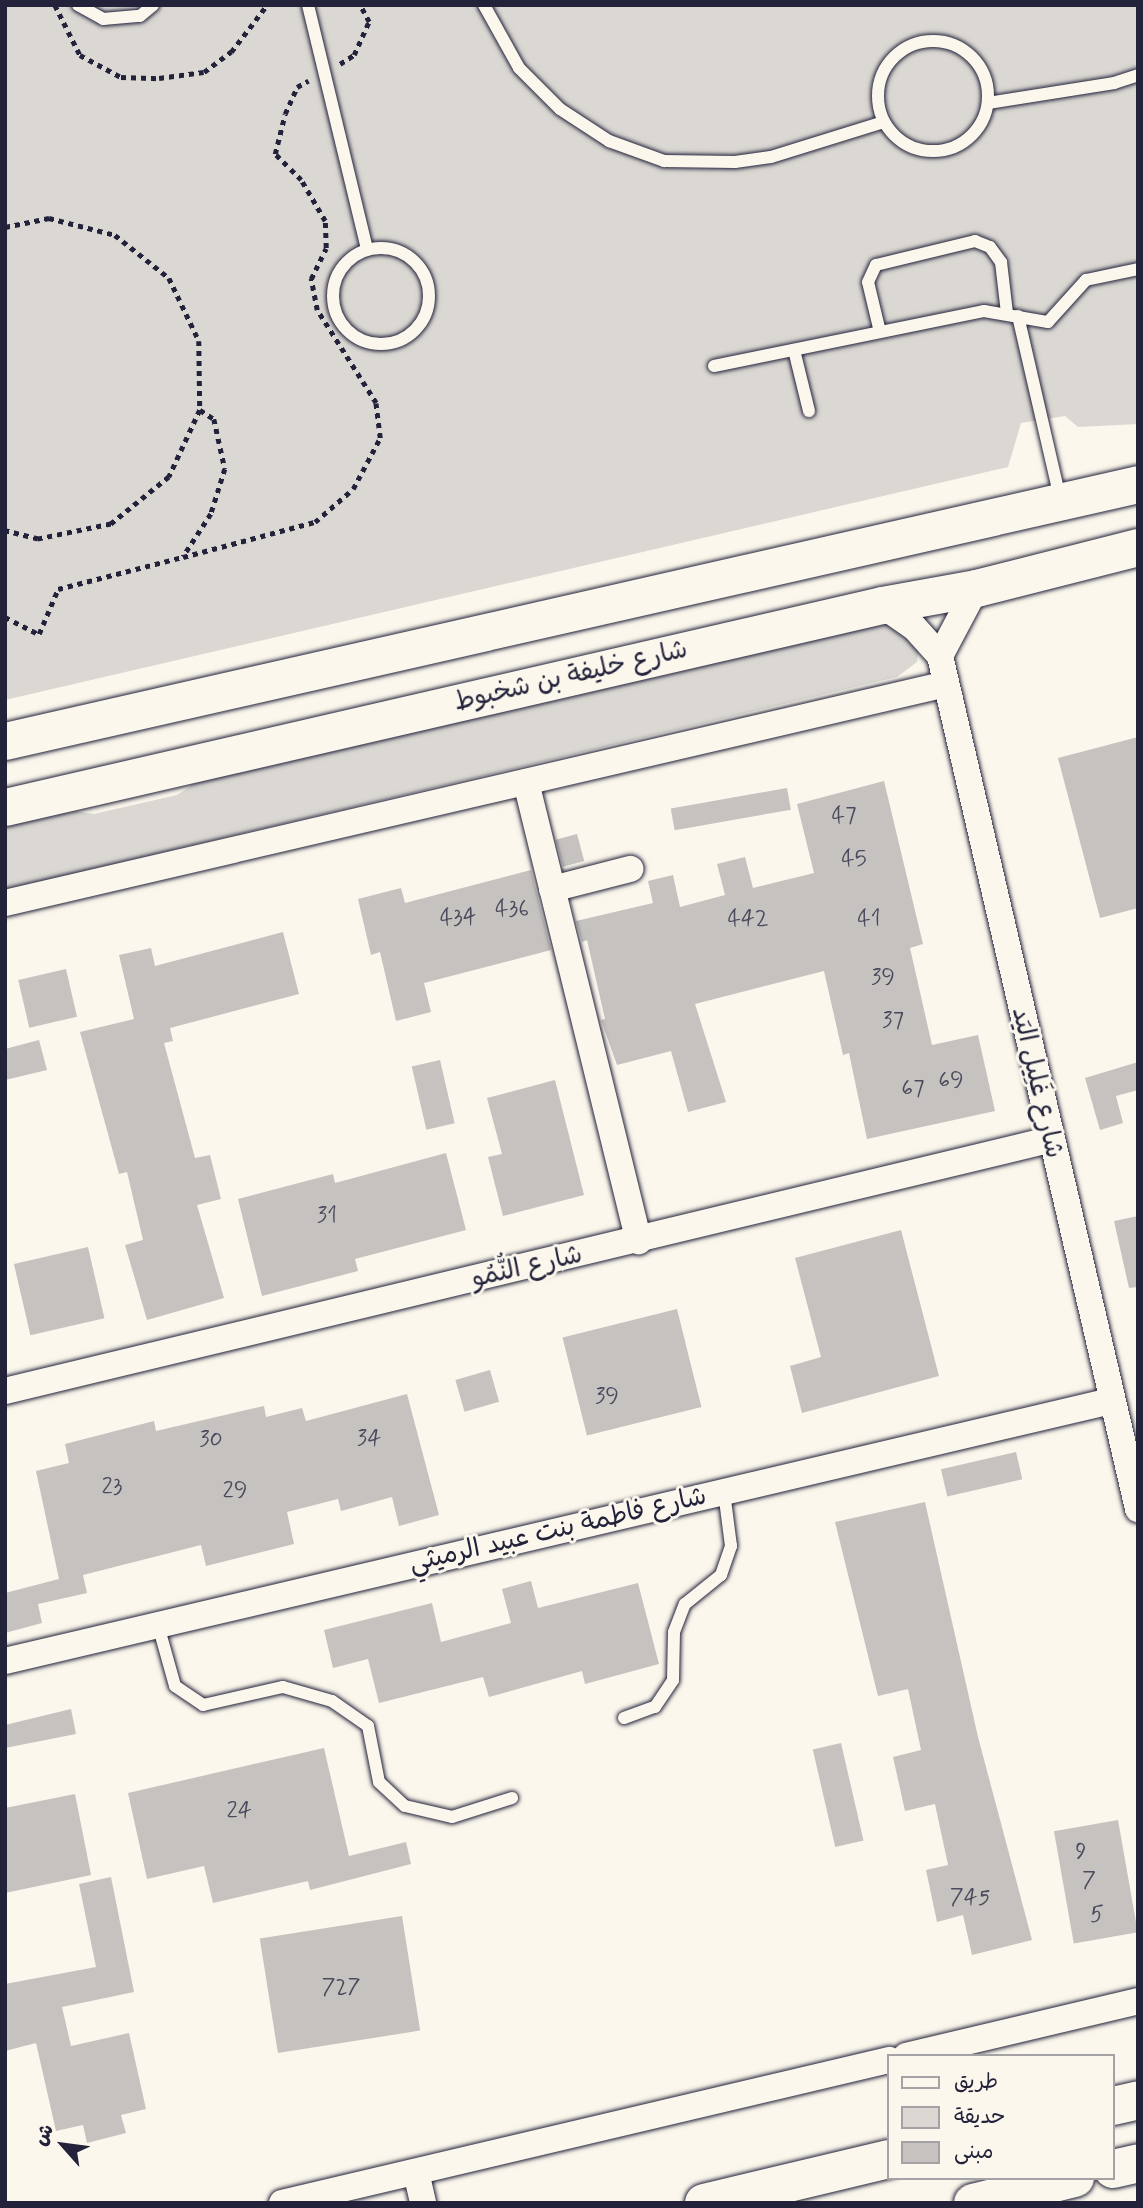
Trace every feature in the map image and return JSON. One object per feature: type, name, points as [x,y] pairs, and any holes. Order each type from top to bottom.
[{"type":"highway","points":[[1115,2106],[1138,2100]]},
{"type":"highway","points":[[704,2203],[888,2159]]},
{"type":"highway","points":[[1115,2169],[1138,2163]]},
{"type":"highway","points":[[973,2203],[1067,2180]]},
{"type":"main road","points":[[5,741],[1138,484]]},
{"type":"main road","name":"شارع خليفة بن شخبوط","points":[[5,807],[883,605],[976,588],[1138,547]]},
{"type":"street","points":[[940,656],[976,588]]},
{"type":"street","name":"شارع غَلِيل اليَد","points":[[883,605],[914,627],[940,656],[1049,1140],[1138,1509]]},
{"type":"street","points":[[5,903],[946,684]]},
{"type":"street","points":[[526,782],[639,1241]]},
{"type":"street","points":[[552,889],[630,869]]},
{"type":"street","name":"شارع النُّمُو","points":[[5,1391],[639,1241],[1049,1140]]},
{"type":"street","name":"شارع فاطمة بنت عبيد الرميثي","points":[[5,1661],[1111,1401]]},
{"type":"street","points":[[914,2054],[1138,2001]]},
{"type":"street","points":[[282,2203],[888,2060]]},
{"type":"street","points":[[416,2172],[423,2203]]},
{"type":"lane","points":[[78,5],[103,19],[140,16],[153,5]]},
{"type":"lane","points":[[308,5],[367,249]]},
{"type":"lane","points":[[484,5],[519,68],[560,109],[609,141],[664,161],[735,162],[771,157],[884,122]]},
{"type":"lane","points":[[930,40],[969,53],[985,76],[988,103],[978,129],[943,151],[903,143],[884,122],[878,95],[885,69],[904,48],[930,40]]},
{"type":"lane","points":[[988,103],[1114,83],[1138,75]]},
{"type":"lane","points":[[880,332],[868,282],[876,265],[975,241],[990,247],[1001,262],[1012,315],[1061,502]]},
{"type":"lane","points":[[367,249],[404,252],[428,282],[425,320],[395,344],[357,341],[341,327],[333,311],[337,273],[348,259],[367,249]]},
{"type":"lane","points":[[715,366],[984,311],[1048,322],[1079,283],[1138,269]]},
{"type":"lane","points":[[794,350],[808,411]]},
{"type":"lane","points":[[624,1718],[655,1707],[673,1681],[674,1632],[684,1604],[721,1575],[731,1546],[724,1492]]},
{"type":"lane","points":[[158,1625],[175,1686],[203,1705],[283,1687],[332,1701],[368,1726],[379,1782],[405,1807],[452,1817],[512,1798]]},
{"type":"path","points":[[55,5],[80,55],[121,77],[159,78],[204,72],[230,52],[267,5]]},
{"type":"path","points":[[5,617],[39,634],[58,589],[315,522],[353,489],[380,438],[376,403],[317,310],[312,279],[326,248],[325,221],[301,180],[275,154],[297,87],[354,55],[369,22],[360,5]]},
{"type":"path","points":[[5,226],[49,218],[115,235],[169,278],[199,341],[200,410],[169,477],[111,524],[38,540],[5,531]]},
{"type":"path","points":[[183,557],[211,514],[225,469],[214,419],[200,410]]},
{"type":"green space","points":[[5,5],[1138,5],[1138,424],[1078,427],[1065,416],[1021,423],[1008,467],[5,700]]},
{"type":"green space","points":[[895,614],[921,633],[917,662],[897,677],[5,890],[5,822],[63,809],[94,814],[177,795],[212,772]]},
{"type":"building","points":[[1138,737],[1138,908],[1100,918],[1058,758]]},
{"type":"building","points":[[884,781],[923,944],[910,948],[932,1045],[978,1035],[995,1111],[867,1139],[849,1053],[843,1055],[824,971],[695,1004],[726,1102],[688,1112],[671,1051],[617,1065],[601,1020],[605,1019],[587,940],[582,942],[576,921],[653,903],[648,881],[673,875],[680,907],[725,895],[717,864],[745,857],[753,888],[814,873],[797,804]]},
{"type":"building","points":[[787,788],[791,810],[675,830],[671,808]]},
{"type":"building","points":[[577,834],[584,861],[563,867],[556,840]]},
{"type":"building","points":[[531,870],[551,950],[424,983],[431,1012],[396,1021],[380,952],[371,955],[358,899],[401,888],[405,903]]},
{"type":"building","points":[[283,932],[299,994],[170,1028],[173,1041],[164,1043],[195,1158],[210,1155],[221,1199],[197,1205],[224,1298],[147,1320],[125,1245],[143,1240],[127,1172],[119,1174],[80,1032],[134,1019],[119,955],[151,948],[155,966]]},
{"type":"building","points":[[66,969],[77,1017],[29,1028],[18,980]]},
{"type":"building","points":[[39,1040],[47,1070],[5,1080],[5,1049]]},
{"type":"building","points":[[440,1060],[455,1123],[426,1130],[412,1067]]},
{"type":"building","points":[[1138,1062],[1138,1090],[1116,1096],[1123,1123],[1100,1130],[1085,1078]]},
{"type":"building","points":[[555,1080],[584,1195],[503,1216],[488,1157],[502,1154],[487,1098]]},
{"type":"building","points":[[446,1153],[466,1230],[355,1259],[358,1271],[262,1296],[238,1199],[333,1174],[335,1183]]},
{"type":"building","points":[[1138,1216],[1138,1287],[1129,1288],[1114,1221]]},
{"type":"building","points":[[901,1230],[939,1376],[802,1413],[790,1366],[821,1357],[795,1258]]},
{"type":"building","points":[[88,1247],[104,1318],[30,1335],[14,1264]]},
{"type":"building","points":[[677,1309],[701,1407],[587,1436],[563,1338]]},
{"type":"building","points":[[490,1370],[499,1402],[464,1412],[455,1380]]},
{"type":"building","points":[[407,1394],[439,1515],[399,1526],[392,1497],[341,1511],[338,1499],[287,1512],[294,1544],[206,1566],[201,1545],[83,1575],[87,1593],[38,1604],[42,1623],[5,1633],[5,1593],[59,1579],[36,1471],[69,1463],[65,1444],[154,1421],[156,1431],[264,1406],[266,1417],[302,1408],[306,1421]]},
{"type":"building","points":[[1016,1452],[1022,1479],[947,1497],[941,1469]]},
{"type":"building","points":[[925,1502],[978,1737],[1032,1940],[972,1955],[963,1915],[937,1922],[926,1870],[948,1865],[935,1804],[905,1811],[893,1757],[921,1750],[908,1689],[878,1696],[835,1522]]},
{"type":"building","points":[[531,1581],[538,1608],[638,1583],[659,1664],[585,1684],[582,1671],[489,1697],[483,1677],[379,1703],[368,1659],[333,1668],[324,1630],[432,1603],[441,1642],[511,1623],[502,1589]]},
{"type":"building","points":[[71,1709],[76,1734],[5,1748],[5,1725]]},
{"type":"building","points":[[841,1743],[863,1840],[835,1847],[813,1750]]},
{"type":"building","points":[[324,1748],[349,1856],[406,1842],[411,1864],[310,1890],[308,1881],[213,1903],[204,1866],[147,1879],[128,1793]]},
{"type":"building","points":[[75,1794],[91,1875],[5,1893],[5,1808]]},
{"type":"building","points":[[1118,1820],[1138,1932],[1074,1944],[1054,1831]]},
{"type":"building","points":[[111,1877],[134,1992],[62,2007],[71,2046],[129,2033],[146,2109],[121,2115],[126,2133],[87,2143],[83,2125],[56,2131],[36,2043],[5,2051],[5,1984],[96,1967],[79,1884]]},
{"type":"building","points":[[402,1916],[420,2031],[278,2053],[260,1939]]}]
